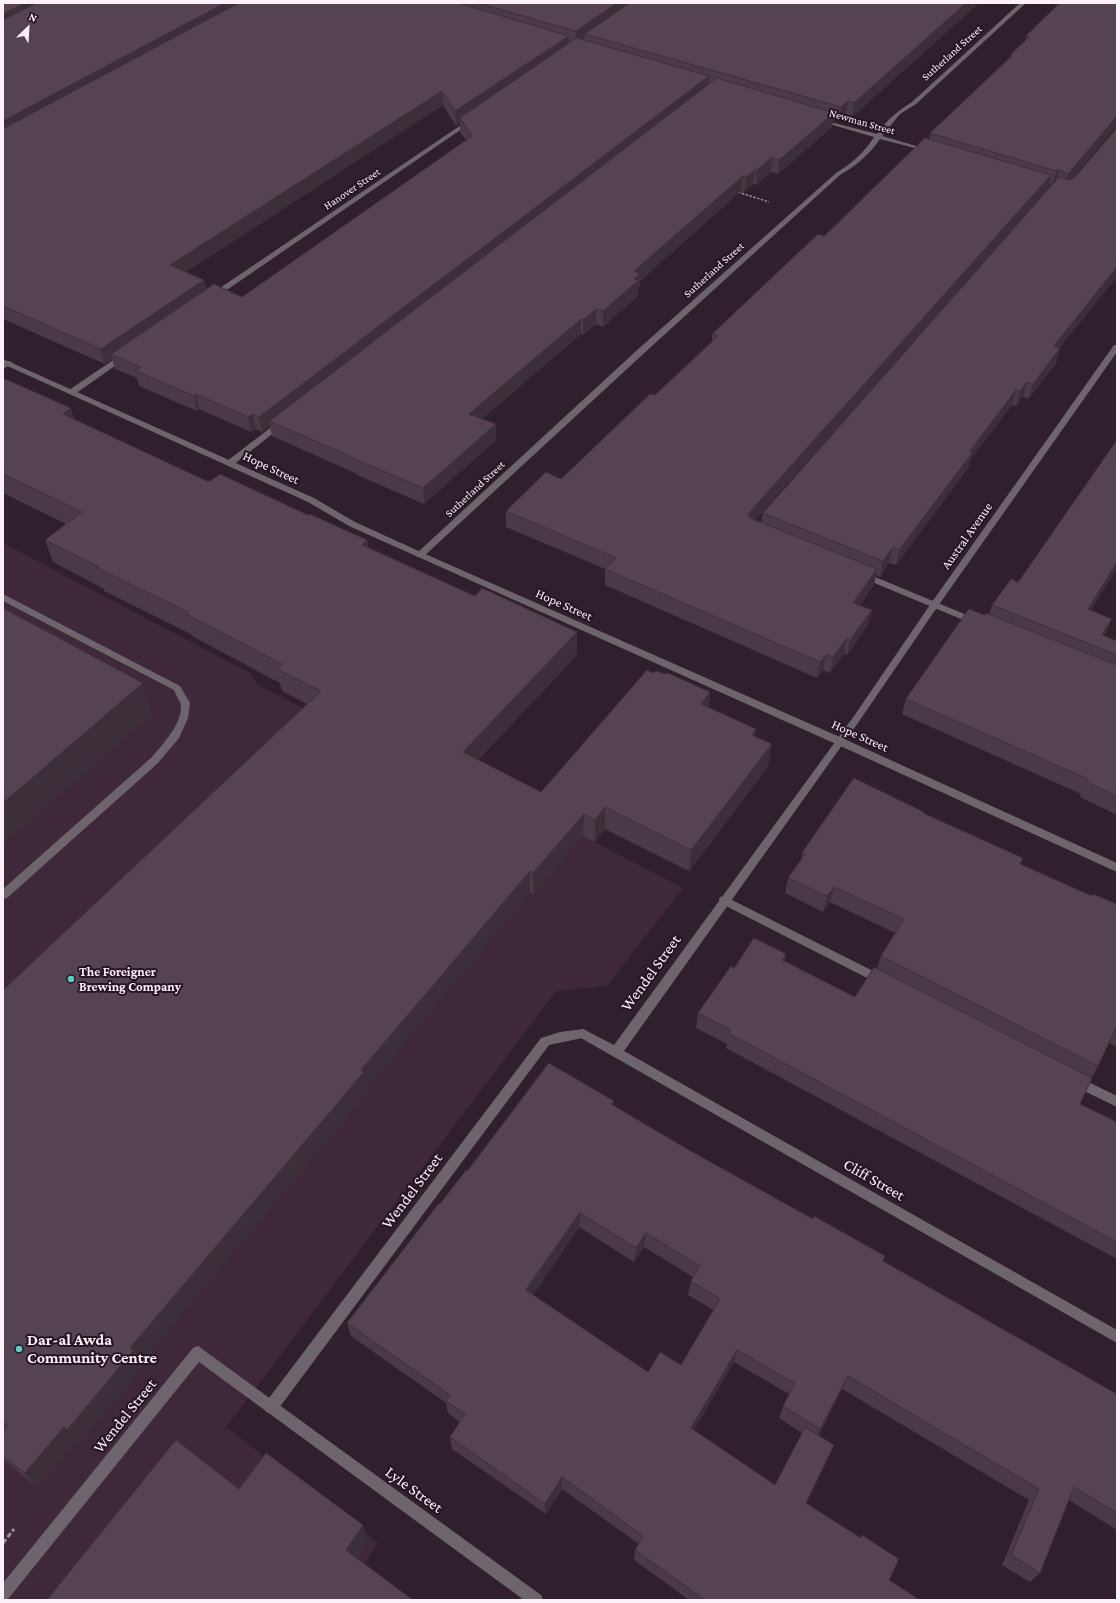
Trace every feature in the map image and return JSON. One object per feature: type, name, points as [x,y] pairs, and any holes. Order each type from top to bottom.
[{"type":"street","name":"Sutherland Street","points":[[420,555],[638,354],[838,174],[854,164],[868,151],[888,123],[898,113],[914,103],[1023,3]]},
{"type":"street","name":"Hanover Street","points":[[203,303],[477,116]]},
{"type":"street","name":"Newman Street","points":[[817,119],[932,152]]},
{"type":"street","name":"Austral Avenue","points":[[839,741],[857,718],[935,604],[1117,347]]},
{"type":"street","points":[[72,392],[132,352]]},
{"type":"street","name":"Hope Street","points":[[5,364],[72,392],[321,505],[352,524],[420,555],[839,741],[1117,868]]},
{"type":"street","points":[[230,464],[289,418]]},
{"type":"street","points":[[853,571],[985,625]]},
{"type":"street","points":[[3,597],[177,688],[185,703],[183,718],[176,735],[155,760],[3,895]]},
{"type":"street","name":"Wendel Street","points":[[3,1594],[198,1353],[271,1407],[546,1040],[583,1034],[616,1052],[839,741]]},
{"type":"street","points":[[724,900],[893,987]]},
{"type":"street","name":"Cliff Street","points":[[616,1052],[1117,1336]]},
{"type":"street","points":[[1068,1077],[1117,1102]]},
{"type":"street","name":"Lyle Street","points":[[271,1407],[536,1600]]},
{"type":"path","points":[[735,192],[772,203]]},
{"type":"shaded area","points":[[3,543],[250,673],[258,685],[315,715],[541,814],[683,888],[607,986],[556,991],[226,1427],[378,1543],[340,1600],[3,1600]]},
{"type":"building","points":[[3,3],[25,3],[3,14]]},
{"type":"building","points":[[37,3],[225,3],[3,121],[3,20]]},
{"type":"building","points":[[239,3],[458,3],[569,36],[455,111],[442,91],[170,265],[204,280],[101,349],[3,306],[3,129]]},
{"type":"building","points":[[479,3],[617,3],[576,31]]},
{"type":"building","points":[[630,3],[966,3],[854,103],[848,101],[841,107],[585,34]]},
{"type":"building","points":[[1060,3],[1117,3],[1117,116],[1068,174],[1059,170],[1056,171],[930,133],[1013,55],[1011,54],[1029,37],[1026,36]]},
{"type":"building","points":[[577,38],[709,76],[259,417],[253,414],[248,417],[196,394],[194,396],[135,371],[141,367],[111,354],[214,284],[242,297],[472,136],[460,118]]},
{"type":"building","points":[[717,78],[834,113],[779,160],[772,157],[757,170],[746,177],[743,176],[634,271],[640,274],[634,279],[639,280],[603,311],[596,309],[583,320],[581,319],[469,414],[496,424],[423,488],[270,421]]},
{"type":"building","points":[[1117,128],[1117,267],[1054,346],[1060,348],[1033,384],[1027,382],[1020,391],[1016,390],[970,451],[973,452],[899,550],[893,547],[883,561],[763,513],[1059,177],[1068,180],[1074,178]]},
{"type":"building","points":[[925,138],[1051,175],[748,514],[750,518],[877,569],[853,603],[872,610],[850,640],[847,638],[833,657],[826,655],[820,662],[605,569],[616,558],[506,511],[546,472],[561,479],[650,394],[655,395],[718,336],[712,334],[818,234],[824,236]]},
{"type":"building","points":[[3,378],[71,408],[63,414],[207,481],[210,481],[220,474],[308,515],[310,514],[367,540],[362,545],[475,596],[482,588],[577,632],[463,752],[541,792],[647,670],[653,673],[656,671],[665,674],[668,673],[710,692],[701,704],[756,729],[752,735],[772,744],[691,850],[605,807],[595,820],[584,814],[533,873],[530,871],[361,1070],[364,1072],[130,1348],[134,1350],[67,1430],[64,1427],[25,1473],[3,1456],[3,1432],[8,1426],[3,1422],[3,990],[321,691],[277,669],[282,664],[186,614],[188,612],[97,568],[99,567],[45,540],[82,512],[3,474]]},
{"type":"building","points":[[1117,440],[1117,562],[1088,609],[1112,619],[1102,635],[1117,641],[1117,655],[992,605],[1011,579],[1018,582]]},
{"type":"building","points":[[3,608],[143,683],[3,803]]},
{"type":"building","points":[[969,609],[985,615],[986,613],[1117,665],[1117,796],[1086,782],[1088,779],[906,699]]},
{"type":"building","points":[[854,778],[924,812],[923,813],[1023,858],[1020,864],[1092,896],[1093,894],[1117,904],[1117,1028],[1098,1066],[881,956],[904,919],[834,887],[827,896],[788,878],[805,854],[802,853]]},
{"type":"building","points":[[754,938],[786,954],[782,960],[855,997],[874,967],[1092,1078],[1080,1104],[1117,1122],[1117,1242],[728,1033],[731,1030],[698,1013],[731,966],[734,968]]},
{"type":"building","points":[[549,1063],[614,1101],[611,1104],[689,1150],[813,1219],[814,1216],[885,1256],[883,1261],[1117,1394],[1117,1513],[1074,1487],[1040,1573],[1011,1555],[1039,1489],[848,1376],[820,1429],[783,1406],[795,1383],[737,1350],[691,1428],[775,1485],[805,1427],[834,1445],[806,1503],[861,1538],[862,1535],[899,1559],[889,1580],[920,1600],[705,1600],[635,1550],[643,1536],[562,1477],[545,1504],[450,1437],[465,1414],[446,1401],[450,1395],[347,1323],[439,1203],[440,1204],[466,1170],[467,1171]],"holes":[[[580,1213],[636,1248],[646,1233],[700,1266],[691,1281],[720,1299],[681,1365],[660,1352],[648,1372],[526,1290]]]},
{"type":"building","points":[[176,1440],[239,1489],[266,1453],[363,1525],[346,1550],[413,1600],[47,1600]]},
{"type":"place","name":"The Foreigner Brewing Company","points":[[71,979]]},
{"type":"place","name":"Dar-al Awda Community Centre","points":[[19,1349]]}]
